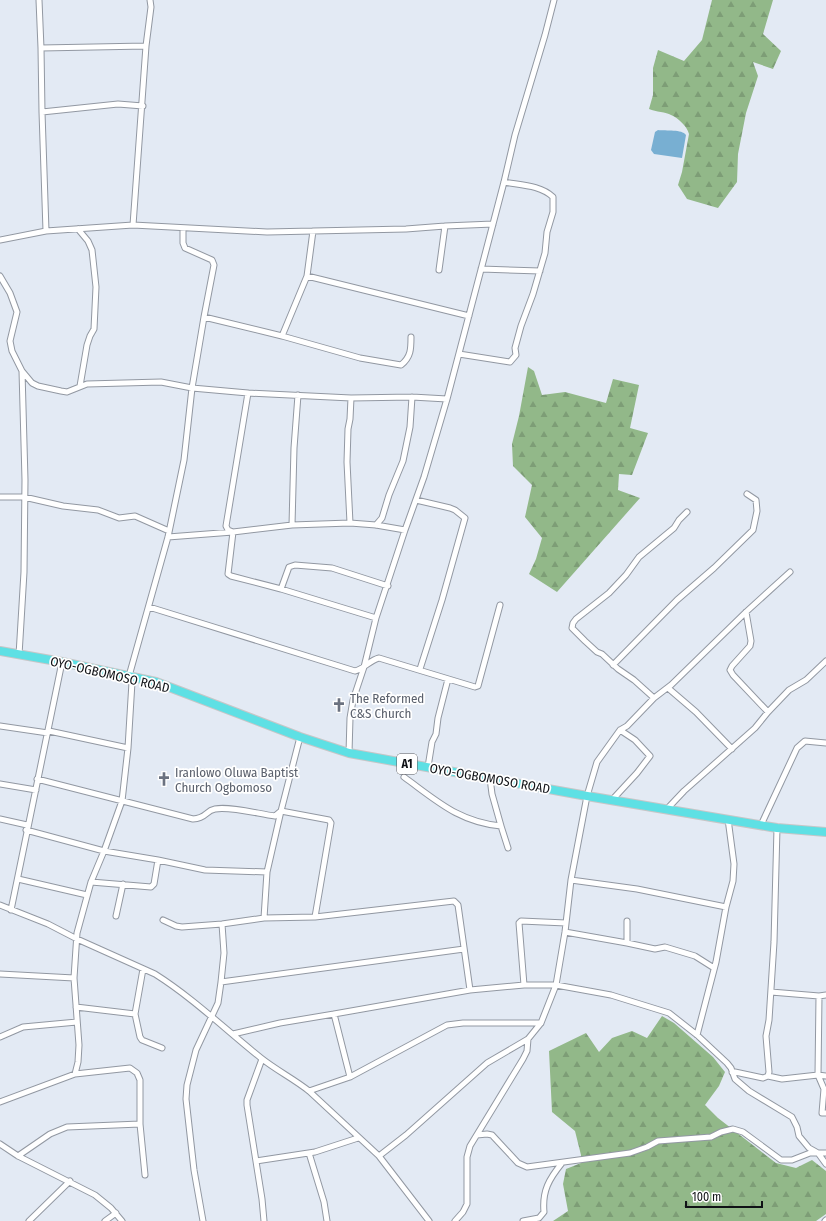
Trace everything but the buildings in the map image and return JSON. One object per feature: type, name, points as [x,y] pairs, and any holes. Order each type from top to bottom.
[{"type":"highway","name":"OYO-OGBOMOSO ROAD","points":[[0,651],[129,676],[171,687],[300,737],[349,753],[587,796],[777,828],[825,830]]},
{"type":"street","points":[[39,0],[46,231]]},
{"type":"street","points":[[133,225],[143,106],[146,46],[151,7],[150,0]]},
{"type":"street","points":[[349,753],[350,718],[353,700],[364,667],[376,618],[424,477],[448,399],[494,224],[515,135],[554,0]]},
{"type":"street","points":[[41,48],[146,46]]},
{"type":"street","points":[[42,112],[118,104],[143,106]]},
{"type":"street","points":[[459,354],[510,362],[516,356],[515,348],[521,326],[545,253],[546,232],[552,212],[553,197],[548,192],[540,189],[504,182]]},
{"type":"street","points":[[0,240],[46,231],[133,225],[267,232],[406,230],[445,226],[494,224]]},
{"type":"street","points":[[439,270],[445,226]]},
{"type":"street","points":[[75,1074],[78,1062],[79,1045],[74,978],[77,939],[91,882],[122,801],[128,748],[132,682],[129,676],[168,537],[184,460],[192,388],[214,265],[212,260],[185,248],[183,243],[183,228]]},
{"type":"street","points":[[78,229],[88,241],[92,250],[96,287],[94,329],[87,345],[80,386]]},
{"type":"street","points":[[282,336],[307,276],[313,231]]},
{"type":"street","points":[[481,269],[540,271]]},
{"type":"street","points":[[0,276],[10,293],[17,312],[10,341],[12,351],[18,360],[22,371],[24,572],[19,655]]},
{"type":"street","points":[[307,276],[469,316]]},
{"type":"street","points":[[204,317],[282,336],[360,358],[401,365],[406,360],[411,350],[411,337]]},
{"type":"street","points":[[22,371],[32,383],[44,389],[67,392],[80,386],[96,383],[161,382],[192,388],[248,393],[352,398],[412,397],[448,399]]},
{"type":"street","points":[[233,532],[228,530],[226,526],[248,393]]},
{"type":"street","points":[[292,525],[294,448],[298,395]]},
{"type":"street","points":[[376,525],[382,518],[389,495],[403,461],[410,427],[412,397]]},
{"type":"street","points":[[350,523],[347,462],[348,429],[352,398]]},
{"type":"street","points":[[613,664],[677,600],[714,568],[753,530],[758,511],[756,500],[747,494]]},
{"type":"street","points":[[0,498],[24,497],[63,506],[98,510],[119,518],[135,516],[169,531]]},
{"type":"street","points":[[416,500],[450,508],[465,518],[442,600],[420,670]]},
{"type":"street","points":[[654,698],[602,654],[597,652],[585,642],[572,628],[572,623],[610,593],[640,557],[674,528],[687,512]]},
{"type":"street","points":[[168,537],[233,532],[292,525],[350,523],[376,525],[405,530]]},
{"type":"street","points":[[233,532],[228,574],[231,576],[281,589],[376,618]]},
{"type":"street","points":[[281,589],[289,567],[295,565],[332,568],[388,586]]},
{"type":"street","points":[[379,1156],[406,1135],[487,1062],[528,1039],[541,1022],[556,985],[565,932],[571,880],[587,796],[597,762],[620,730],[627,726],[654,698],[671,685],[746,612],[790,572]]},
{"type":"street","points":[[149,607],[355,671],[360,670],[374,660],[380,658],[475,687],[478,686],[500,605]]},
{"type":"street","points":[[746,612],[751,641],[750,646],[730,670],[768,712]]},
{"type":"street","points":[[667,809],[684,791],[756,728],[768,712],[789,690],[806,680],[826,660]]},
{"type":"street","points":[[10,910],[18,879],[27,828],[62,662]]},
{"type":"street","points":[[428,767],[432,742],[436,734],[438,718],[448,679]]},
{"type":"street","points":[[671,685],[668,688],[696,712],[732,749]]},
{"type":"street","points":[[0,726],[48,733],[49,730],[128,748]]},
{"type":"street","points":[[612,800],[637,773],[650,756],[635,740],[620,730]]},
{"type":"street","points":[[264,918],[267,872],[300,737]]},
{"type":"street","points":[[761,825],[798,748],[804,741],[826,743]]},
{"type":"street","points":[[404,777],[443,806],[466,818],[484,824],[501,826]]},
{"type":"street","points":[[490,778],[492,794],[508,848]]},
{"type":"street","points":[[37,779],[193,819],[205,816],[209,811],[225,808],[275,816],[281,811],[329,820],[331,822],[315,917]]},
{"type":"street","points":[[0,784],[36,790]]},
{"type":"street","points":[[0,819],[104,851],[212,871],[267,872]]},
{"type":"street","points":[[697,1035],[714,968],[726,907],[733,881],[734,864],[728,819]]},
{"type":"street","points":[[768,1076],[766,1036],[769,1020],[774,942],[777,828]]},
{"type":"street","points":[[91,882],[151,887],[153,886],[158,860]]},
{"type":"street","points":[[18,879],[88,895]]},
{"type":"street","points":[[571,880],[637,889],[726,907]]},
{"type":"street","points":[[116,916],[124,884]]},
{"type":"street","points":[[163,920],[182,927],[222,924],[264,918],[315,917],[454,901],[458,905],[470,990]]},
{"type":"street","points":[[0,905],[48,924],[164,980],[211,1015],[262,1059],[299,1083],[309,1092],[379,1156],[429,1221]]},
{"type":"street","points":[[627,921],[627,943]]},
{"type":"street","points":[[524,985],[519,923],[566,923]]},
{"type":"street","points":[[201,1221],[186,1098],[187,1085],[196,1050],[211,1015],[218,1003],[224,953],[222,924]]},
{"type":"street","points":[[565,932],[655,949],[665,947],[695,956],[714,968]]},
{"type":"street","points":[[221,982],[464,949]]},
{"type":"street","points":[[143,969],[135,1014],[140,1037],[142,1040],[162,1048]]},
{"type":"street","points":[[0,974],[74,978]]},
{"type":"street","points":[[233,1034],[280,1023],[470,990],[524,985],[556,985],[611,995],[669,1013],[697,1035],[727,1063],[731,1068],[735,1079],[749,1091],[792,1117],[797,1127],[799,1136],[809,1148],[818,1153],[826,1164]]},
{"type":"street","points":[[771,992],[819,996],[826,995]]},
{"type":"street","points":[[819,996],[818,1075],[824,1089],[822,1113],[826,1113]]},
{"type":"street","points":[[76,1007],[135,1014]]},
{"type":"street","points":[[334,1014],[350,1077]]},
{"type":"street","points":[[0,1037],[23,1027],[77,1022]]},
{"type":"street","points":[[309,1092],[350,1077],[447,1025],[463,1023],[541,1022]]},
{"type":"street","points":[[455,1221],[463,1212],[467,1204],[467,1157],[470,1146],[523,1059],[527,1051],[528,1039]]},
{"type":"street","points":[[262,1059],[247,1100],[247,1105],[262,1199],[264,1221]]},
{"type":"street","points":[[0,1102],[75,1074],[130,1068],[137,1073],[140,1080],[140,1124],[145,1175]]},
{"type":"street","points":[[732,1072],[763,1078],[768,1076],[782,1079],[818,1075],[826,1076]]},
{"type":"street","points":[[18,1156],[50,1134],[67,1127],[140,1124]]},
{"type":"street","points":[[477,1135],[492,1135],[523,1166],[527,1167],[630,1154],[658,1141],[711,1137],[721,1132],[733,1129],[743,1132],[781,1160],[792,1160],[810,1152],[826,1153]]},
{"type":"street","points":[[256,1161],[309,1153],[358,1138]]},
{"type":"street","points":[[1,1146],[18,1156],[70,1181],[103,1201],[122,1221]]},
{"type":"street","points":[[309,1153],[324,1202],[327,1221]]},
{"type":"street","points":[[523,1221],[539,1218],[544,1212],[544,1193],[549,1181],[562,1163]]},
{"type":"street","points":[[29,1221],[70,1181]]},
{"type":"street","points":[[105,1221],[116,1213]]},
{"type":"green space","points":[[712,0],[773,0],[763,34],[781,51],[773,69],[753,62],[758,76],[746,113],[738,154],[737,182],[718,208],[687,199],[678,185],[682,172],[689,134],[688,131],[674,116],[649,109],[653,95],[653,68],[658,50],[684,61],[702,40]]},
{"type":"green space","points":[[528,367],[534,371],[542,395],[565,392],[606,403],[613,379],[639,385],[630,428],[648,433],[632,475],[619,474],[618,490],[640,498],[557,592],[529,574],[536,559],[542,538],[525,517],[532,485],[513,466],[512,444]]},
{"type":"green space","points":[[662,1016],[674,1023],[713,1057],[725,1072],[719,1086],[705,1105],[718,1118],[776,1163],[796,1168],[812,1160],[826,1171],[826,1214],[816,1221],[553,1221],[568,1211],[563,1184],[566,1169],[581,1163],[581,1155],[575,1131],[552,1112],[549,1051],[586,1033],[599,1052],[612,1038],[632,1031],[647,1038]]},
{"type":"water","points":[[658,130],[677,131],[686,135],[682,158],[654,154],[651,150],[655,132]]},
{"type":"place","name":"The Reformed C&S Church","points":[[339,705]]},
{"type":"place","name":"Iranlowo Oluwa Baptist Church Ogbomoso","points":[[164,779]]}]
